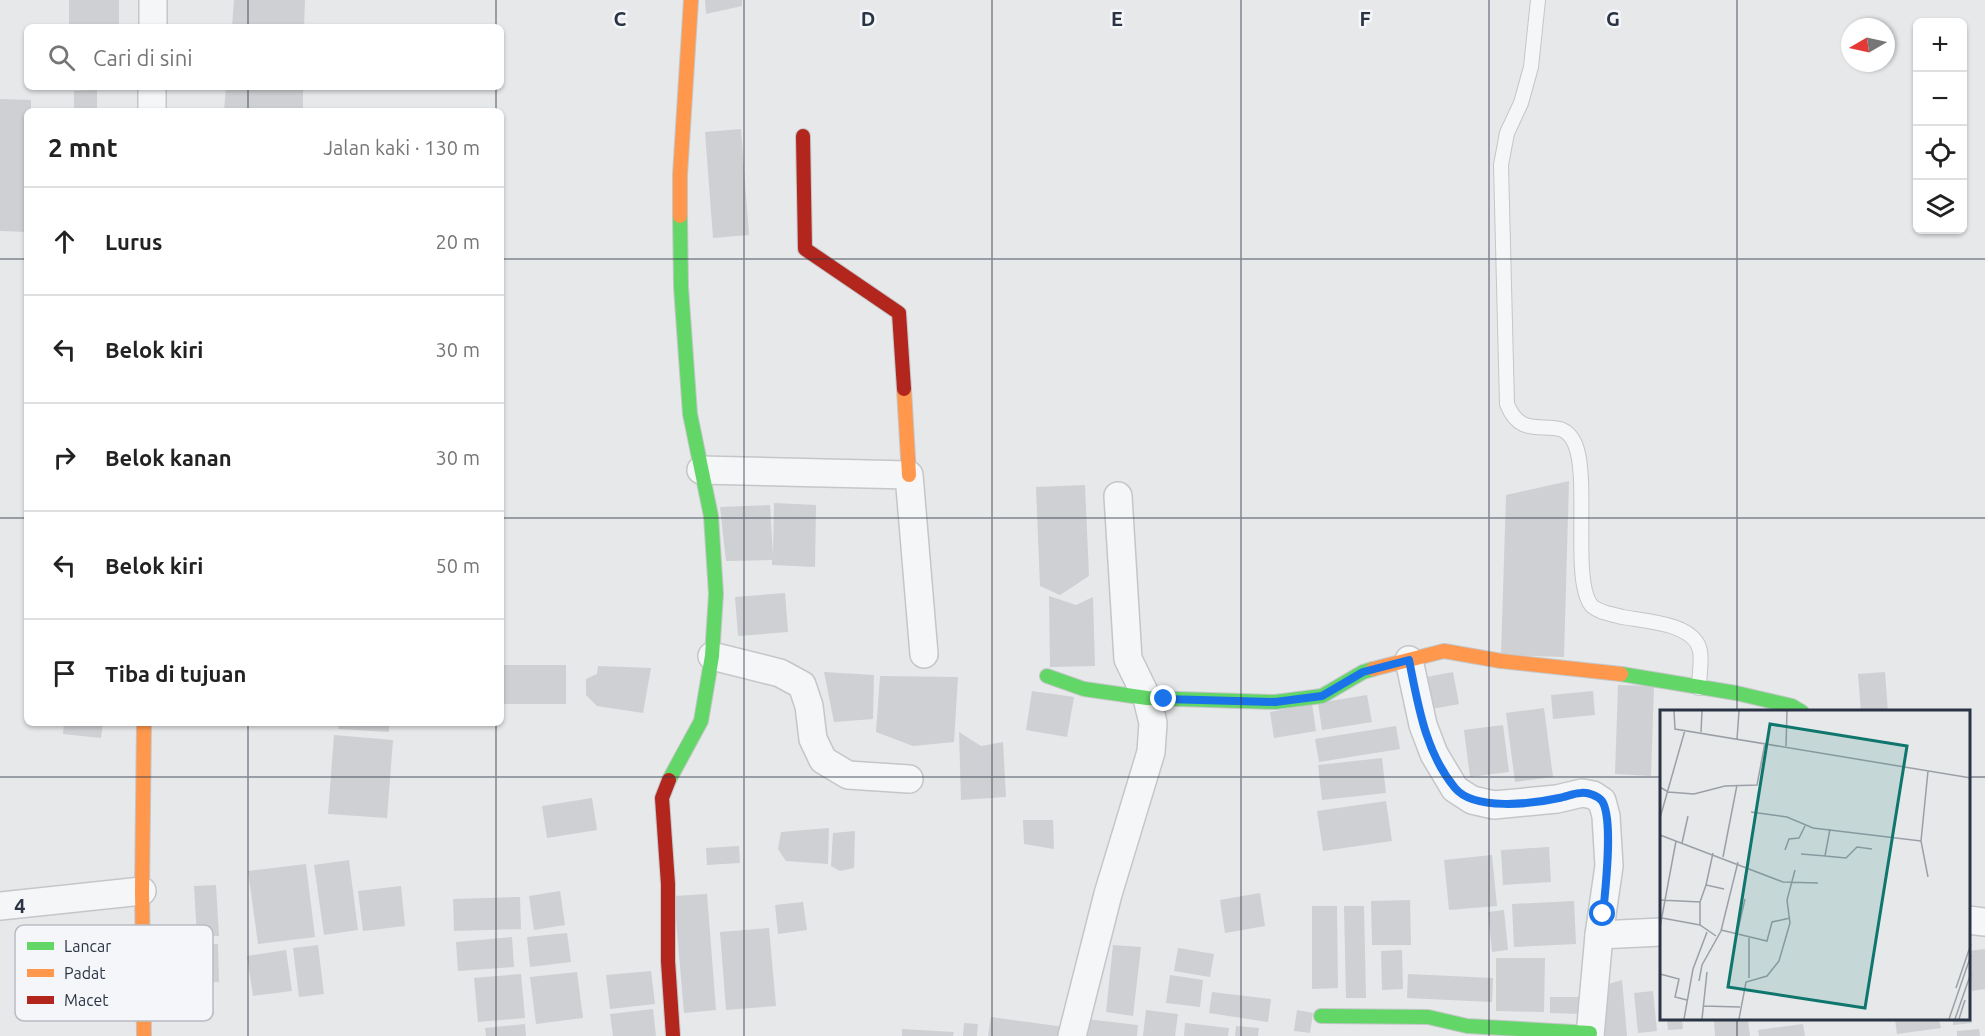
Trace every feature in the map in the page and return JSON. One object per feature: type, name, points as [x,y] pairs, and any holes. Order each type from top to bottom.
[{"type":"street","points":[[153,0],[153,24]]},
{"type":"street","points":[[673,1036],[668,961],[668,884],[662,798],[667,784],[701,721],[712,656],[716,594],[711,516],[690,414],[681,287],[680,175],[691,0]]},
{"type":"street","points":[[152,90],[152,108]]},
{"type":"street","points":[[804,136],[805,249],[900,313],[909,475],[924,654]]},
{"type":"street","points":[[701,470],[909,475]]},
{"type":"street","points":[[1072,1036],[1108,894],[1151,752],[1153,723],[1147,698],[1128,659],[1118,496]]},
{"type":"street","points":[[1047,676],[1084,688],[1147,698],[1275,702],[1322,696],[1363,672],[1444,651],[1501,661],[1615,673],[1736,693],[1792,706],[1799,710]]},
{"type":"street","points":[[712,656],[780,672],[802,685],[809,706],[813,739],[823,760],[848,775],[909,779]]},
{"type":"street","points":[[1321,1016],[1428,1017],[1467,1026],[1590,1035],[1599,935],[1609,866],[1606,816],[1602,801],[1593,795],[1582,793],[1557,799],[1494,805],[1472,800],[1455,789],[1434,754],[1423,725],[1409,660]]},
{"type":"street","points":[[142,925],[144,726]]},
{"type":"street","points":[[0,906],[142,891]]},
{"type":"street","points":[[1970,920],[1985,922]]},
{"type":"street","points":[[1599,935],[1660,932]]},
{"type":"street","points":[[144,1021],[144,1036]]},
{"type":"lane","points":[[1538,0],[1531,67],[1521,103],[1508,133],[1501,165],[1507,404],[1512,415],[1520,424],[1531,427],[1557,427],[1568,433],[1575,442],[1580,462],[1582,564],[1586,593],[1592,605],[1603,613],[1674,627],[1693,636],[1700,650],[1699,688]]},
{"type":"building","points":[[69,0],[119,0],[119,24],[69,24]]},
{"type":"building","points":[[234,0],[305,0],[304,24],[232,24]]},
{"type":"building","points":[[705,0],[742,0],[742,6],[706,14]]},
{"type":"building","points":[[97,90],[97,108],[74,108],[74,91]]},
{"type":"building","points":[[226,90],[303,90],[303,108],[224,108]]},
{"type":"building","points":[[0,99],[31,100],[31,108],[24,108],[24,232],[0,231]]},
{"type":"building","points":[[741,129],[749,235],[713,238],[705,132]]},
{"type":"building","points":[[1569,481],[1564,657],[1501,655],[1506,495]]},
{"type":"building","points":[[1085,485],[1089,576],[1060,595],[1040,586],[1036,487]]},
{"type":"building","points":[[774,503],[816,505],[815,567],[772,565],[772,560],[726,561],[720,507],[770,505],[773,555]]},
{"type":"building","points":[[785,593],[788,632],[738,636],[735,597]]},
{"type":"building","points":[[1049,596],[1076,605],[1093,597],[1095,666],[1050,667]]},
{"type":"building","points":[[504,665],[566,665],[566,704],[504,704]]},
{"type":"building","points":[[598,666],[651,668],[643,713],[597,706],[586,695],[586,679],[597,674]]},
{"type":"building","points":[[824,672],[874,675],[873,719],[834,722]]},
{"type":"building","points":[[1453,672],[1459,704],[1421,711],[1416,679]]},
{"type":"building","points":[[1885,672],[1888,710],[1861,710],[1858,674]]},
{"type":"building","points":[[880,676],[958,677],[954,742],[913,746],[876,732]]},
{"type":"building","points":[[1618,685],[1654,686],[1651,776],[1615,774]]},
{"type":"building","points":[[1032,691],[1074,697],[1067,737],[1026,730]]},
{"type":"building","points":[[1593,691],[1595,715],[1553,719],[1551,695]]},
{"type":"building","points":[[1367,695],[1372,722],[1322,730],[1318,703]]},
{"type":"building","points":[[1312,704],[1316,731],[1274,738],[1270,712]]},
{"type":"building","points":[[1544,708],[1553,777],[1515,782],[1506,713]]},
{"type":"building","points":[[1503,725],[1509,772],[1470,777],[1464,730]]},
{"type":"building","points":[[64,726],[103,726],[101,738],[63,734]]},
{"type":"building","points":[[338,726],[389,726],[389,732],[338,729]]},
{"type":"building","points":[[1396,726],[1400,749],[1319,762],[1315,739]]},
{"type":"building","points":[[959,732],[981,746],[1003,742],[1006,797],[961,800]]},
{"type":"building","points":[[334,735],[393,740],[387,818],[328,814]]},
{"type":"building","points":[[1382,758],[1386,793],[1322,800],[1318,765]]},
{"type":"building","points":[[592,798],[597,830],[547,838],[542,806]]},
{"type":"building","points":[[1386,801],[1392,841],[1323,851],[1317,811]]},
{"type":"building","points":[[1023,820],[1053,820],[1054,849],[1024,844]]},
{"type":"building","points":[[829,828],[828,864],[786,861],[778,849],[781,832]]},
{"type":"building","points":[[855,831],[854,868],[840,871],[831,866],[833,833]]},
{"type":"building","points":[[739,846],[740,863],[707,865],[706,848]]},
{"type":"building","points":[[1549,847],[1551,882],[1503,885],[1501,850]]},
{"type":"building","points":[[1492,855],[1497,906],[1449,910],[1444,860]]},
{"type":"building","points":[[349,860],[358,930],[324,935],[314,865]]},
{"type":"building","points":[[306,864],[315,937],[258,944],[248,871]]},
{"type":"building","points":[[216,885],[219,936],[213,936],[213,925],[196,925],[194,886]]},
{"type":"building","points":[[401,886],[405,926],[363,931],[358,891]]},
{"type":"building","points":[[560,891],[565,925],[534,930],[529,896]]},
{"type":"building","points":[[1260,893],[1265,926],[1225,933],[1220,900]]},
{"type":"building","points":[[707,894],[716,1010],[684,1013],[674,896]]},
{"type":"building","points":[[520,897],[521,929],[454,931],[453,899]]},
{"type":"building","points":[[1410,900],[1411,945],[1372,945],[1371,901]]},
{"type":"building","points":[[1574,901],[1576,944],[1514,947],[1512,904]]},
{"type":"building","points":[[803,902],[807,930],[778,934],[775,905]]},
{"type":"building","points":[[1312,906],[1337,906],[1338,988],[1312,989]]},
{"type":"building","points":[[1344,906],[1364,906],[1366,998],[1346,998]]},
{"type":"building","points":[[1504,910],[1508,950],[1492,952],[1488,912]]},
{"type":"building","points":[[769,928],[776,1006],[726,1010],[720,932]]},
{"type":"building","points":[[567,933],[571,962],[530,967],[527,937]]},
{"type":"building","points":[[512,937],[514,967],[458,971],[456,942]]},
{"type":"building","points":[[213,944],[218,944],[219,982],[213,982]]},
{"type":"building","points":[[318,945],[324,994],[299,997],[293,948]]},
{"type":"building","points":[[1113,945],[1141,947],[1133,1016],[1106,1012]]},
{"type":"building","points":[[1178,948],[1214,954],[1210,977],[1174,971]]},
{"type":"building","points":[[1985,949],[1985,989],[1972,991],[1970,951]]},
{"type":"building","points":[[286,950],[292,991],[253,996],[247,956]]},
{"type":"building","points":[[1402,950],[1403,989],[1382,990],[1381,951]]},
{"type":"building","points":[[1496,958],[1545,958],[1544,1012],[1496,1011]]},
{"type":"building","points":[[651,971],[655,1004],[610,1009],[606,975]]},
{"type":"building","points":[[577,972],[583,1018],[536,1024],[530,977]]},
{"type":"building","points":[[521,974],[525,1018],[478,1022],[474,978]]},
{"type":"building","points":[[1408,974],[1493,978],[1492,1002],[1407,998]]},
{"type":"building","points":[[1170,975],[1203,980],[1200,1007],[1166,1003]]},
{"type":"building","points":[[1622,980],[1627,1036],[1598,1036],[1596,988]]},
{"type":"building","points":[[1653,991],[1657,1031],[1638,1033],[1634,993]]},
{"type":"building","points":[[1212,992],[1271,999],[1268,1022],[1209,1013]]},
{"type":"building","points":[[1550,997],[1579,997],[1579,1014],[1550,1013]]},
{"type":"building","points":[[653,1009],[656,1036],[613,1036],[610,1014]]},
{"type":"building","points":[[1146,1010],[1178,1014],[1175,1036],[1143,1036]]},
{"type":"building","points":[[1297,1010],[1313,1013],[1310,1033],[1294,1031]]},
{"type":"building","points":[[1970,1016],[1972,1023],[1953,1025],[1953,1021],[1970,1021]]},
{"type":"building","points":[[991,1017],[1065,1027],[1063,1036],[988,1036]]},
{"type":"building","points":[[1086,1019],[1138,1025],[1137,1036],[1084,1036]]},
{"type":"building","points":[[1667,1021],[1682,1021],[1683,1029],[1668,1030]]},
{"type":"building","points":[[1714,1021],[1748,1021],[1750,1036],[1715,1036]]},
{"type":"building","points":[[1895,1021],[1939,1021],[1941,1028],[1897,1034]]},
{"type":"building","points":[[964,1023],[978,1024],[977,1036],[963,1036]]},
{"type":"building","points":[[1185,1023],[1229,1028],[1228,1036],[1184,1036]]},
{"type":"building","points":[[525,1024],[526,1036],[486,1036],[485,1028]]},
{"type":"building","points":[[1803,1024],[1805,1036],[1759,1036],[1758,1030]]},
{"type":"building","points":[[1236,1026],[1259,1028],[1258,1036],[1235,1036]]},
{"type":"building","points":[[902,1029],[954,1032],[953,1036],[902,1036]]},
{"type":"building","points":[[1979,1029],[1980,1036],[1957,1036],[1957,1031]]},
{"type":"traffic: fast","points":[[669,780],[701,721],[712,656],[716,594],[711,516],[690,414],[681,287],[680,216]]},
{"type":"traffic: fast","points":[[1047,676],[1084,689],[1147,698],[1275,702],[1322,696],[1363,672],[1373,669]]},
{"type":"traffic: fast","points":[[1621,674],[1736,693],[1792,706],[1799,710]]},
{"type":"traffic: fast","points":[[1321,1016],[1428,1017],[1467,1026],[1590,1033]]},
{"type":"traffic: slow","points":[[680,216],[680,175],[691,0]]},
{"type":"traffic: slow","points":[[904,389],[909,475]]},
{"type":"traffic: slow","points":[[1373,669],[1444,651],[1501,661],[1621,674]]},
{"type":"traffic: slow","points":[[142,925],[144,726]]},
{"type":"traffic: slow","points":[[144,1021],[144,1036]]},
{"type":"traffic: jam","points":[[803,136],[805,249],[899,313],[904,389]]},
{"type":"traffic: jam","points":[[669,780],[662,798],[668,884],[668,961],[673,1036]]},
{"type":"route","points":[[1164,699],[1275,702],[1322,696],[1363,672],[1409,660],[1423,725],[1434,754],[1455,789],[1472,800],[1494,805],[1557,799],[1582,793],[1593,795],[1602,801],[1606,816],[1609,866],[1603,914]]}]
